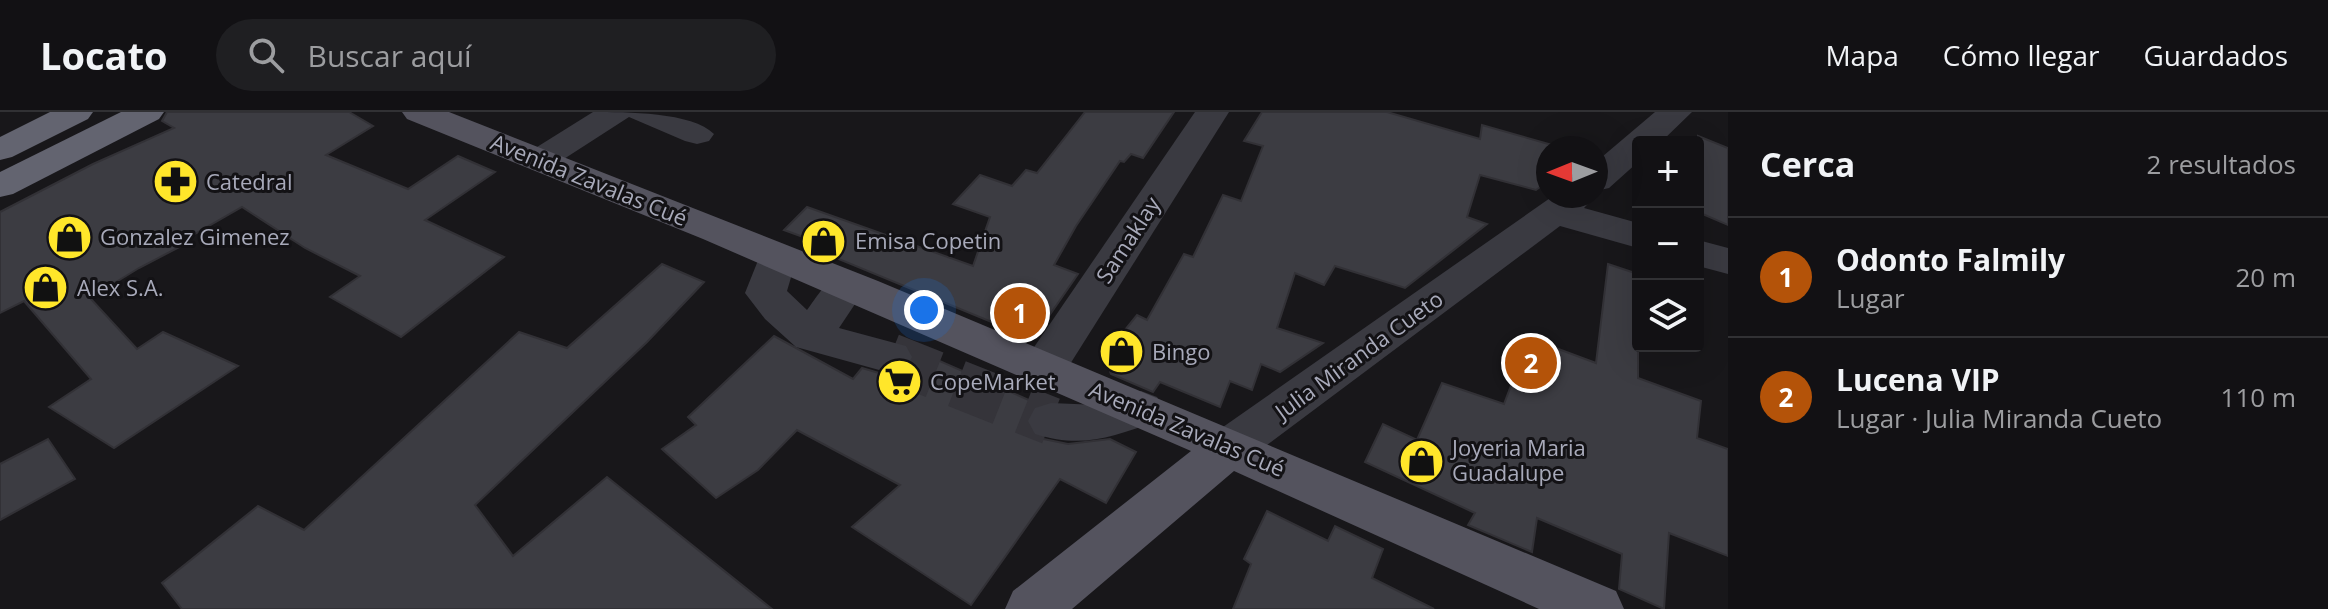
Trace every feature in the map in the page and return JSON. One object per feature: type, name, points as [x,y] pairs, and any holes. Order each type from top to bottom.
[{"type":"highway","points":[[0,150],[76,112]]},
{"type":"highway","points":[[0,186],[147,112]]},
{"type":"main road","name":"Avenida Zavalas Cué","points":[[419,112],[541,159],[1044,368],[1597,609]]},
{"type":"main road","name":"Julia Miranda Cueto","points":[[1032,609],[1230,447]]},
{"type":"street","points":[[541,159],[616,112]]},
{"type":"street","points":[[642,112],[697,134]]},
{"type":"street","name":"Samaklay","points":[[1044,368],[1212,112]]},
{"type":"street","points":[[1647,136],[1675,112]]},
{"type":"street","points":[[1608,170],[1632,149]]},
{"type":"street","name":"Julia Miranda Cueto","points":[[1230,447],[1563,208]]},
{"type":"street","points":[[1574,208],[1632,233]]},
{"type":"street","points":[[1704,255],[1728,261]]},
{"type":"street","points":[[777,257],[766,293],[782,315],[811,336],[890,357]]},
{"type":"street","points":[[811,336],[847,286]]},
{"type":"street","points":[[1051,421],[1098,423],[1141,409]]},
{"type":"building","points":[[167,112],[349,112],[373,126],[326,155],[408,189],[458,156],[495,172],[425,220],[504,257],[401,337],[330,297],[360,276],[305,248],[242,207],[188,238],[191,241],[90,298],[137,349],[163,332],[238,366],[114,448],[49,407],[91,379],[24,301],[0,313],[0,212],[93,164],[174,128],[162,121]]},
{"type":"building","points":[[1085,112],[1174,112],[1143,158],[1131,154],[1124,162],[1120,161],[1076,226],[1054,265],[1078,274],[1033,339],[812,248],[817,242],[784,230],[807,207],[973,266],[990,217],[953,204],[980,175],[1012,186],[1026,170],[1037,173]]},
{"type":"building","points":[[1262,112],[1387,112],[1480,139],[1482,125],[1536,140],[1536,190],[1480,175],[1467,217],[1487,224],[1405,288],[1335,266],[1324,285],[1295,273],[1277,328],[1323,343],[1280,372],[1261,364],[1252,390],[1230,381],[1220,407],[1160,382],[1153,392],[1111,374],[1104,356],[1137,315],[1147,320],[1184,254],[1193,257],[1223,195],[1241,201],[1263,146],[1244,141]]},
{"type":"building","points":[[1704,138],[1728,148],[1728,225],[1704,215]]},
{"type":"building","points":[[662,264],[704,282],[647,342],[475,505],[513,556],[607,477],[772,609],[182,609],[162,583],[258,506],[304,530],[519,332],[567,348]]},
{"type":"building","points":[[1608,264],[1632,272],[1632,352],[1638,352],[1638,378],[1701,401],[1697,438],[1728,449],[1728,556],[1669,533],[1664,609],[1619,589],[1622,554],[1537,518],[1532,552],[1468,525],[1475,513],[1365,462],[1383,424],[1417,440],[1442,383],[1504,404],[1529,338],[1596,363]]},
{"type":"building","points":[[774,336],[853,379],[862,368],[889,376],[907,371],[915,358],[910,348],[1038,404],[1032,407],[1025,420],[1034,437],[1068,444],[1110,439],[1136,452],[1106,503],[1060,479],[971,605],[852,527],[900,485],[797,430],[758,470],[716,498],[662,449],[696,425],[688,417]]},
{"type":"building","points":[[48,439],[75,479],[0,520],[0,464]]},
{"type":"building","points":[[1267,511],[1328,541],[1335,526],[1383,549],[1372,578],[1434,609],[1233,609],[1251,564],[1244,559]]},
{"type":"tunnel","points":[[890,357],[1051,421]]},
{"type":"place","name":"Catedral","points":[[175,182]]},
{"type":"place","name":"Gonzalez Gimenez","points":[[69,237]]},
{"type":"place","name":"Emisa Copetin","points":[[824,241]]},
{"type":"place","name":"Alex S.A.","points":[[46,288]]},
{"type":"place","name":"Odonto Falmily","points":[[1020,313]]},
{"type":"place","name":"Bingo","points":[[1121,352]]},
{"type":"place","name":"Lucena VIP","points":[[1531,363]]},
{"type":"place","name":"CopeMarket","points":[[899,382]]},
{"type":"place","name":"Joyeria Maria Guadalupe","points":[[1421,461]]}]
